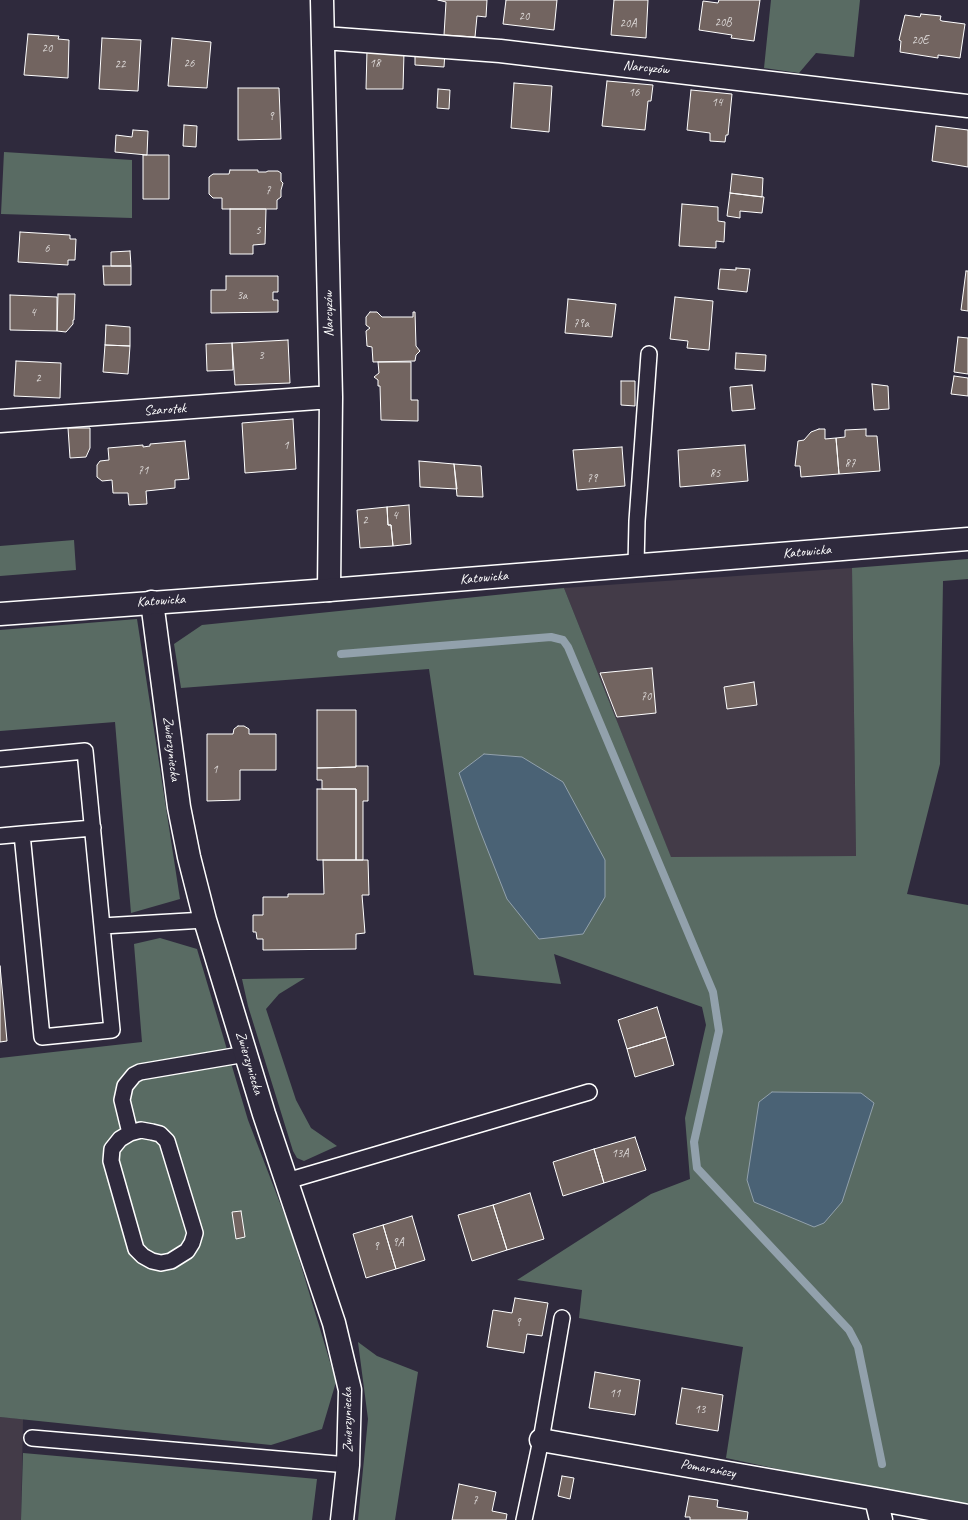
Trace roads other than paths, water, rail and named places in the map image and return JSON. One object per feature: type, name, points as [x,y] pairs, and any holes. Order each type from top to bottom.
[{"type":"street","name":"Narcyzów","points":[[318,0],[324,38],[331,397],[330,590]]},
{"type":"street","name":"Narcyzów","points":[[324,38],[500,51],[968,106]]},
{"type":"street","name":"Szarotek","points":[[0,421],[331,397]]},
{"type":"street","name":"Katowicka","points":[[0,614],[330,590],[968,539]]},
{"type":"street","name":"Zwierzyniecka","points":[[152,602],[179,807],[189,857],[205,920],[246,1054],[334,1323],[350,1390],[348,1465],[342,1520]]},
{"type":"street","name":"Pomarańczy","points":[[541,1440],[968,1516]]},
{"type":"street","points":[[876,1499],[881,1520]]},
{"type":"lane","points":[[636,566],[637,521],[649,354]]},
{"type":"lane","points":[[0,759],[85,751],[112,1030],[42,1037],[22,834]]},
{"type":"lane","points":[[0,836],[93,828]]},
{"type":"lane","points":[[102,926],[205,920]]},
{"type":"lane","points":[[130,1132],[122,1100],[125,1086],[134,1075],[147,1070],[246,1054]]},
{"type":"lane","points":[[287,1181],[589,1092]]},
{"type":"lane","points":[[141,1130],[152,1132],[160,1134],[167,1141],[195,1233],[188,1251],[171,1262],[161,1263],[152,1261],[136,1249],[111,1161],[112,1149],[120,1139],[130,1132],[141,1130]]},
{"type":"lane","points":[[524,1520],[541,1440],[562,1318]]},
{"type":"lane","points":[[32,1438],[348,1465]]},
{"type":"water","points":[[484,754],[522,757],[563,782],[605,860],[605,897],[583,934],[539,939],[507,899],[459,773]]},
{"type":"water","points":[[772,1092],[861,1093],[874,1103],[842,1202],[824,1223],[814,1227],[754,1202],[747,1180],[759,1102]]},
{"type":"waterway","points":[[341,654],[551,637],[563,640],[568,647],[713,992],[719,1031],[694,1142],[697,1168],[849,1330],[858,1347],[882,1464]]}]
